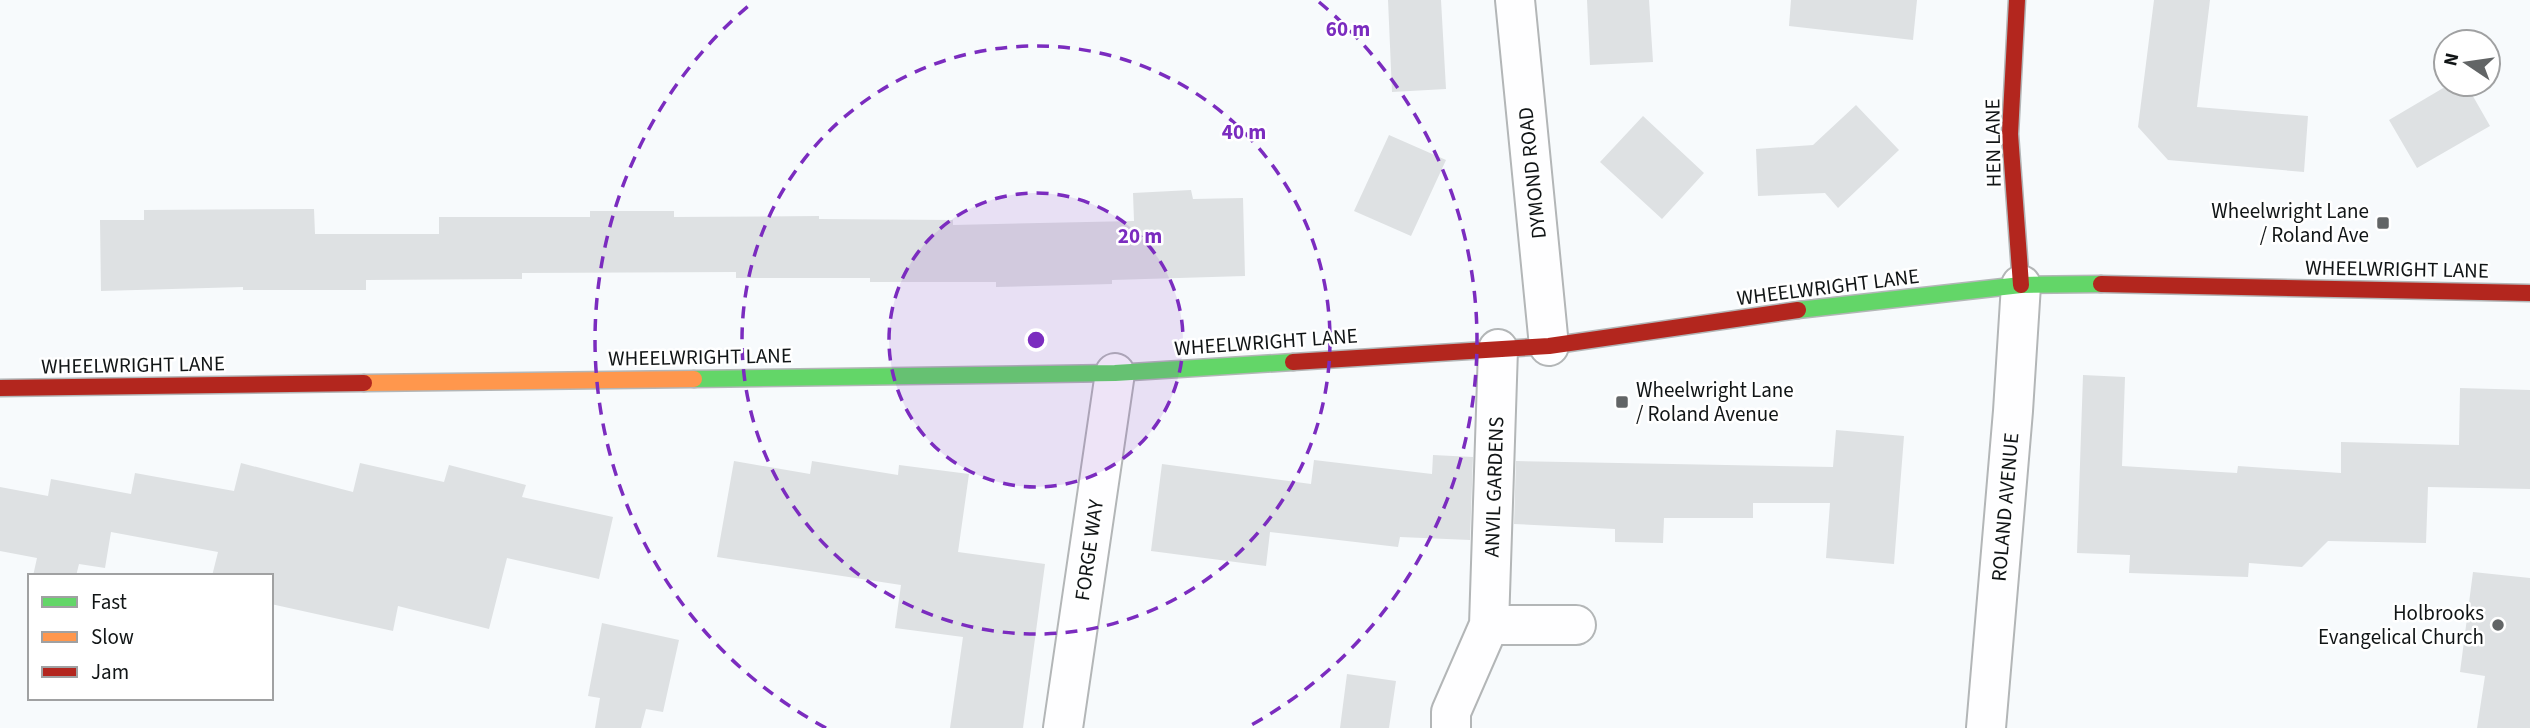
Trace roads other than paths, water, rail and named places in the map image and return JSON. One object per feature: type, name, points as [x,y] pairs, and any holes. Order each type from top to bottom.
[{"type":"street","name":"DYMOND ROAD","points":[[1515,0],[1549,346]]},
{"type":"street","name":"HEN LANE","points":[[2017,0],[2010,134],[2021,285]]},
{"type":"street","name":"WHEELWRIGHT LANE","points":[[0,388],[1115,373],[1549,346],[1806,309],[2021,285],[2138,284],[2530,293]]},
{"type":"street","name":"ROLAND AVENUE","points":[[1986,728],[2021,285]]},
{"type":"street","name":"ANVIL GARDENS","points":[[1451,728],[1451,712],[1489,625],[1499,349]]},
{"type":"street","name":"FORGE WAY","points":[[1063,728],[1115,373]]},
{"type":"street","points":[[1489,625],[1577,625]]},
{"type":"place","name":"Wheelwright Lane / Roland Ave","points":[[2383,223]]},
{"type":"place","name":"Wheelwright Lane / Roland Avenue","points":[[1622,402]]},
{"type":"place","name":"Holbrooks Evangelical Church","points":[[2498,625]]}]
